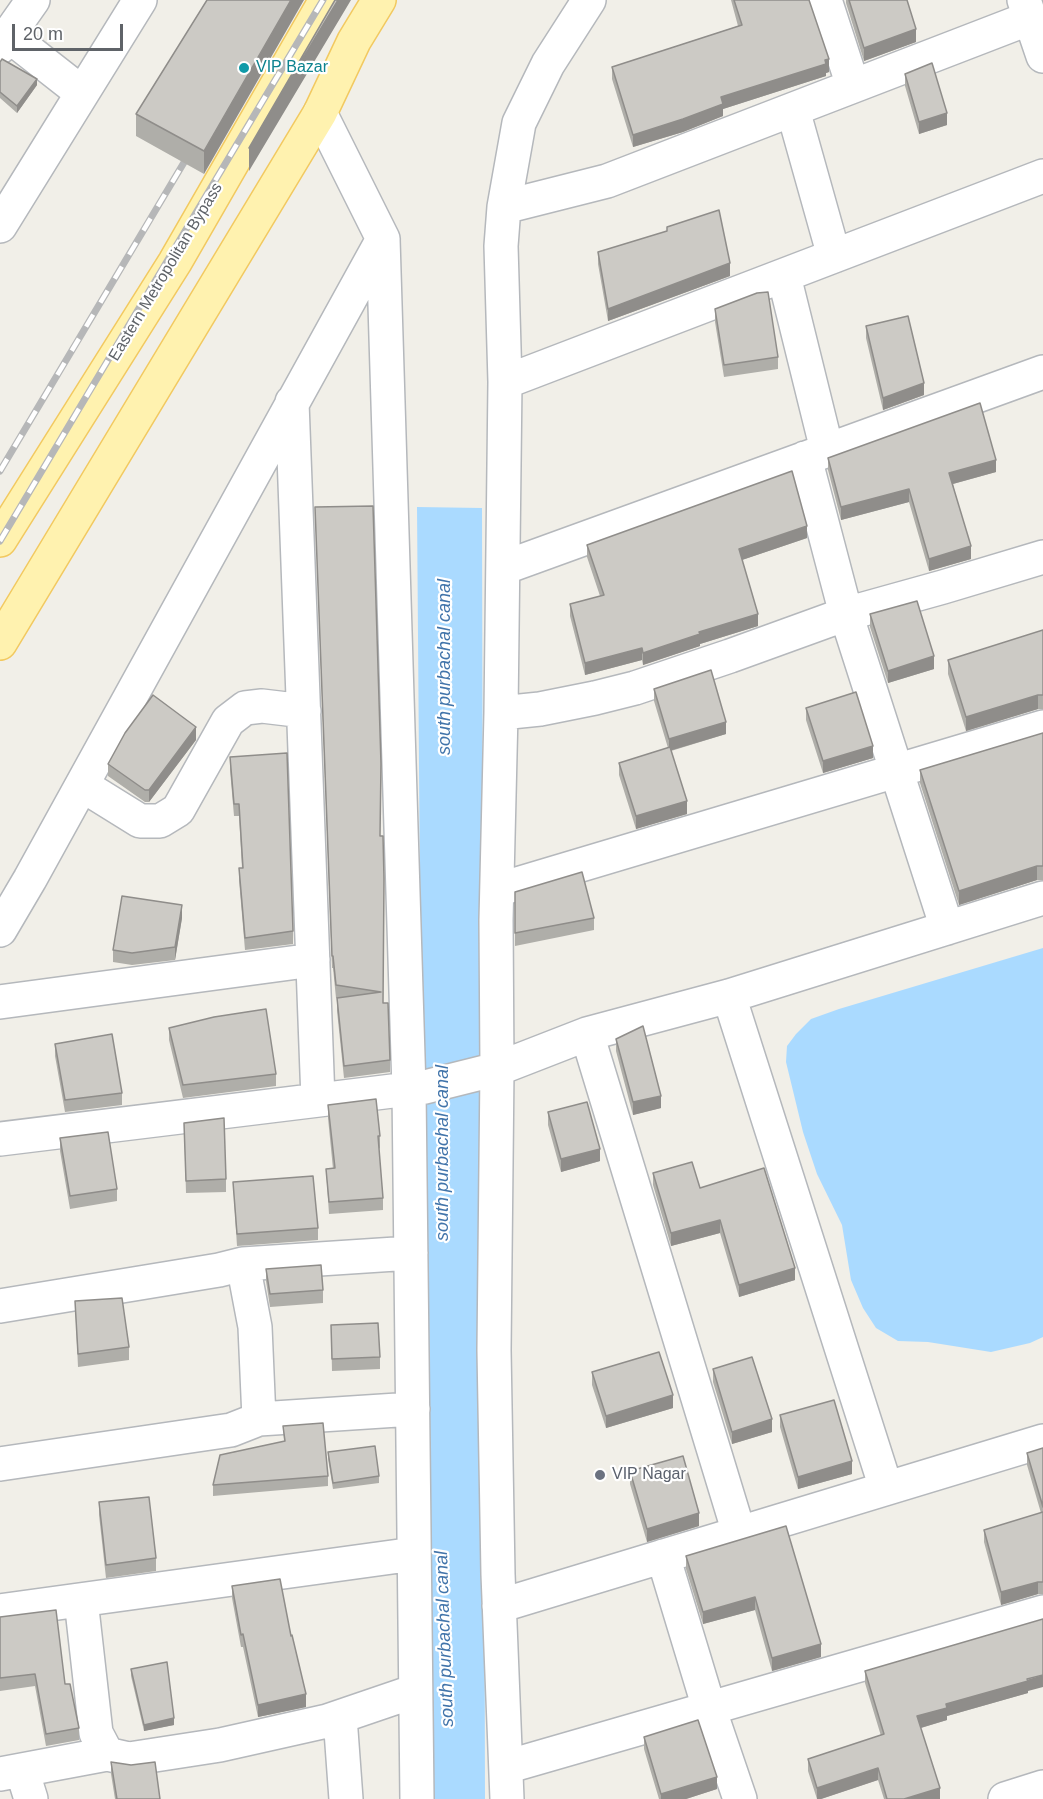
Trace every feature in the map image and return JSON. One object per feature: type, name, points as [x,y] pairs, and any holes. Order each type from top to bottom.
[{"type":"main road","name":"Eastern Metropolitan Bypass","points":[[0,540],[175,262],[326,0]]},
{"type":"main road","points":[[0,643],[320,113],[354,42],[379,0]]},
{"type":"street","points":[[33,0],[4,41],[82,93]]},
{"type":"street","points":[[0,226],[140,0]]},
{"type":"street","points":[[507,1799],[499,1606],[486,1072],[497,890],[501,713],[505,382],[501,246],[504,207],[519,123],[548,64],[589,0]]},
{"type":"street","points":[[825,0],[853,86]]},
{"type":"street","points":[[504,207],[607,181],[853,86],[1027,9],[1042,53]]},
{"type":"street","points":[[793,110],[834,256]]},
{"type":"street","points":[[320,113],[383,239],[417,1088],[411,1253],[417,1799]]},
{"type":"street","points":[[505,382],[1043,176]]},
{"type":"street","points":[[0,930],[383,239]]},
{"type":"street","points":[[784,276],[846,614],[947,928]]},
{"type":"street","points":[[503,568],[1043,372]]},
{"type":"street","points":[[292,402],[318,1100]]},
{"type":"street","points":[[501,713],[540,709],[635,688],[846,614],[1043,556]]},
{"type":"street","points":[[82,785],[140,821],[160,821],[178,810],[228,721],[245,708],[262,706],[304,711]]},
{"type":"street","points":[[497,890],[1043,727]]},
{"type":"street","points":[[0,1139],[417,1088],[486,1072],[587,1034],[729,996],[1043,898]]},
{"type":"street","points":[[0,1002],[313,960]]},
{"type":"street","points":[[729,996],[886,1488]]},
{"type":"street","points":[[587,1034],[739,1533]]},
{"type":"street","points":[[0,1306],[219,1270],[243,1264],[411,1253]]},
{"type":"street","points":[[243,1264],[255,1327],[259,1419]]},
{"type":"street","points":[[0,1464],[231,1430],[259,1419],[413,1409]]},
{"type":"street","points":[[499,1606],[1043,1441]]},
{"type":"street","points":[[0,1611],[414,1554]]},
{"type":"street","points":[[663,1556],[709,1708],[740,1799]]},
{"type":"street","points":[[81,1600],[96,1733],[107,1754]]},
{"type":"street","points":[[506,1767],[1043,1612]]},
{"type":"street","points":[[18,1781],[107,1754],[129,1759],[220,1745],[277,1733],[339,1717],[416,1691]]},
{"type":"street","points":[[338,1798],[339,1717]]},
{"type":"street","points":[[1005,1799],[1043,1787]]},
{"type":"water","name":"south purbachal canal","points":[[417,507],[482,508],[485,1799],[427,1799]]},
{"type":"water","points":[[1043,948],[1043,1337],[1030,1343],[991,1352],[928,1342],[898,1341],[876,1328],[863,1308],[851,1280],[842,1225],[817,1174],[803,1132],[786,1062],[787,1046],[811,1019]]},
{"type":"building","points":[[207,0],[291,0],[204,151],[136,114]]},
{"type":"building","points":[[335,0],[338,0],[249,148]]},
{"type":"building","points":[[734,0],[809,0],[829,59],[825,60],[826,64],[721,97],[723,104],[633,135],[612,67],[742,25]]},
{"type":"building","points":[[849,0],[907,0],[916,29],[864,48]]},
{"type":"building","points":[[2,59],[37,79],[17,106],[0,92],[0,62]]},
{"type":"building","points":[[932,63],[947,113],[919,122],[905,74]]},
{"type":"building","points":[[719,210],[730,263],[608,309],[598,252],[667,231],[667,227]]},
{"type":"building","points":[[768,292],[778,357],[724,365],[715,309],[757,293]]},
{"type":"building","points":[[908,316],[924,383],[883,398],[866,326]]},
{"type":"building","points":[[980,403],[996,460],[949,473],[971,546],[929,559],[909,489],[841,507],[828,458]]},
{"type":"building","points":[[792,471],[807,526],[739,549],[758,614],[699,632],[700,634],[643,653],[642,648],[585,663],[570,604],[604,595],[587,545]]},
{"type":"building","points":[[373,506],[381,764],[380,836],[383,836],[384,879],[383,1003],[388,1003],[390,1060],[344,1066],[337,998],[381,992],[336,985],[332,956],[315,507]]},
{"type":"building","points":[[917,601],[934,656],[888,671],[870,614]]},
{"type":"building","points":[[1043,630],[1043,695],[966,717],[948,660]]},
{"type":"building","points":[[711,670],[726,722],[669,739],[654,689]]},
{"type":"building","points":[[856,692],[873,746],[823,761],[806,708]]},
{"type":"building","points":[[153,695],[196,727],[149,790],[145,790],[108,764],[125,733]]},
{"type":"building","points":[[1043,733],[1043,866],[959,891],[920,770]]},
{"type":"building","points":[[670,747],[687,801],[636,816],[619,763]]},
{"type":"building","points":[[287,753],[293,931],[245,938],[239,868],[243,868],[239,804],[234,804],[230,757]]},
{"type":"building","points":[[582,872],[594,918],[515,933],[515,892]]},
{"type":"building","points":[[122,896],[182,905],[175,947],[132,953],[113,950]]},
{"type":"building","points":[[266,1009],[276,1074],[183,1085],[169,1028],[214,1017]]},
{"type":"building","points":[[643,1026],[661,1096],[633,1102],[616,1039]]},
{"type":"building","points":[[112,1034],[122,1093],[65,1100],[55,1044]]},
{"type":"building","points":[[376,1099],[383,1198],[329,1202],[326,1169],[335,1168],[328,1105]]},
{"type":"building","points":[[587,1102],[600,1149],[561,1159],[548,1112]]},
{"type":"building","points":[[224,1118],[226,1179],[186,1181],[184,1123]]},
{"type":"building","points":[[108,1132],[117,1189],[70,1196],[60,1138]]},
{"type":"building","points":[[692,1162],[700,1188],[764,1168],[795,1268],[739,1285],[720,1220],[671,1233],[653,1173]]},
{"type":"building","points":[[313,1176],[318,1228],[237,1234],[233,1182]]},
{"type":"building","points":[[321,1265],[323,1290],[270,1294],[266,1269]]},
{"type":"building","points":[[122,1298],[129,1347],[78,1354],[75,1301]]},
{"type":"building","points":[[378,1323],[380,1357],[332,1359],[331,1325]]},
{"type":"building","points":[[659,1352],[673,1395],[606,1416],[592,1372]]},
{"type":"building","points":[[752,1357],[772,1419],[732,1432],[713,1369]]},
{"type":"building","points":[[834,1400],[852,1461],[798,1477],[780,1415]]},
{"type":"building","points":[[323,1423],[328,1476],[213,1485],[220,1455],[285,1441],[283,1426]]},
{"type":"building","points":[[375,1446],[379,1476],[333,1483],[328,1452]]},
{"type":"building","points":[[1043,1448],[1043,1507],[1027,1453]]},
{"type":"building","points":[[683,1456],[699,1513],[647,1529],[630,1471]]},
{"type":"building","points":[[149,1497],[156,1558],[106,1565],[99,1502]]},
{"type":"building","points":[[1043,1512],[1043,1582],[1001,1592],[984,1530]]},
{"type":"building","points":[[786,1526],[821,1644],[772,1658],[755,1597],[703,1612],[686,1556]]},
{"type":"building","points":[[280,1579],[291,1636],[306,1694],[258,1705],[232,1586]]},
{"type":"building","points":[[56,1610],[65,1684],[70,1684],[79,1728],[46,1734],[35,1674],[0,1678],[0,1617]]},
{"type":"building","points":[[1043,1619],[1043,1675],[946,1704],[947,1708],[917,1716],[940,1788],[904,1799],[887,1799],[878,1768],[817,1788],[808,1759],[884,1734],[865,1671]]},
{"type":"building","points":[[167,1662],[174,1718],[144,1725],[131,1669]]},
{"type":"building","points":[[698,1720],[717,1777],[661,1794],[644,1737]]},
{"type":"building","points":[[111,1762],[131,1765],[155,1762],[160,1799],[117,1799]]},
{"type":"railway","points":[[0,541],[323,0]]},
{"type":"railway","points":[[0,471],[192,149]]},
{"type":"place","name":"VIP Bazar","points":[[244,68]]},
{"type":"place","name":"VIP Nagar","points":[[600,1475]]}]
